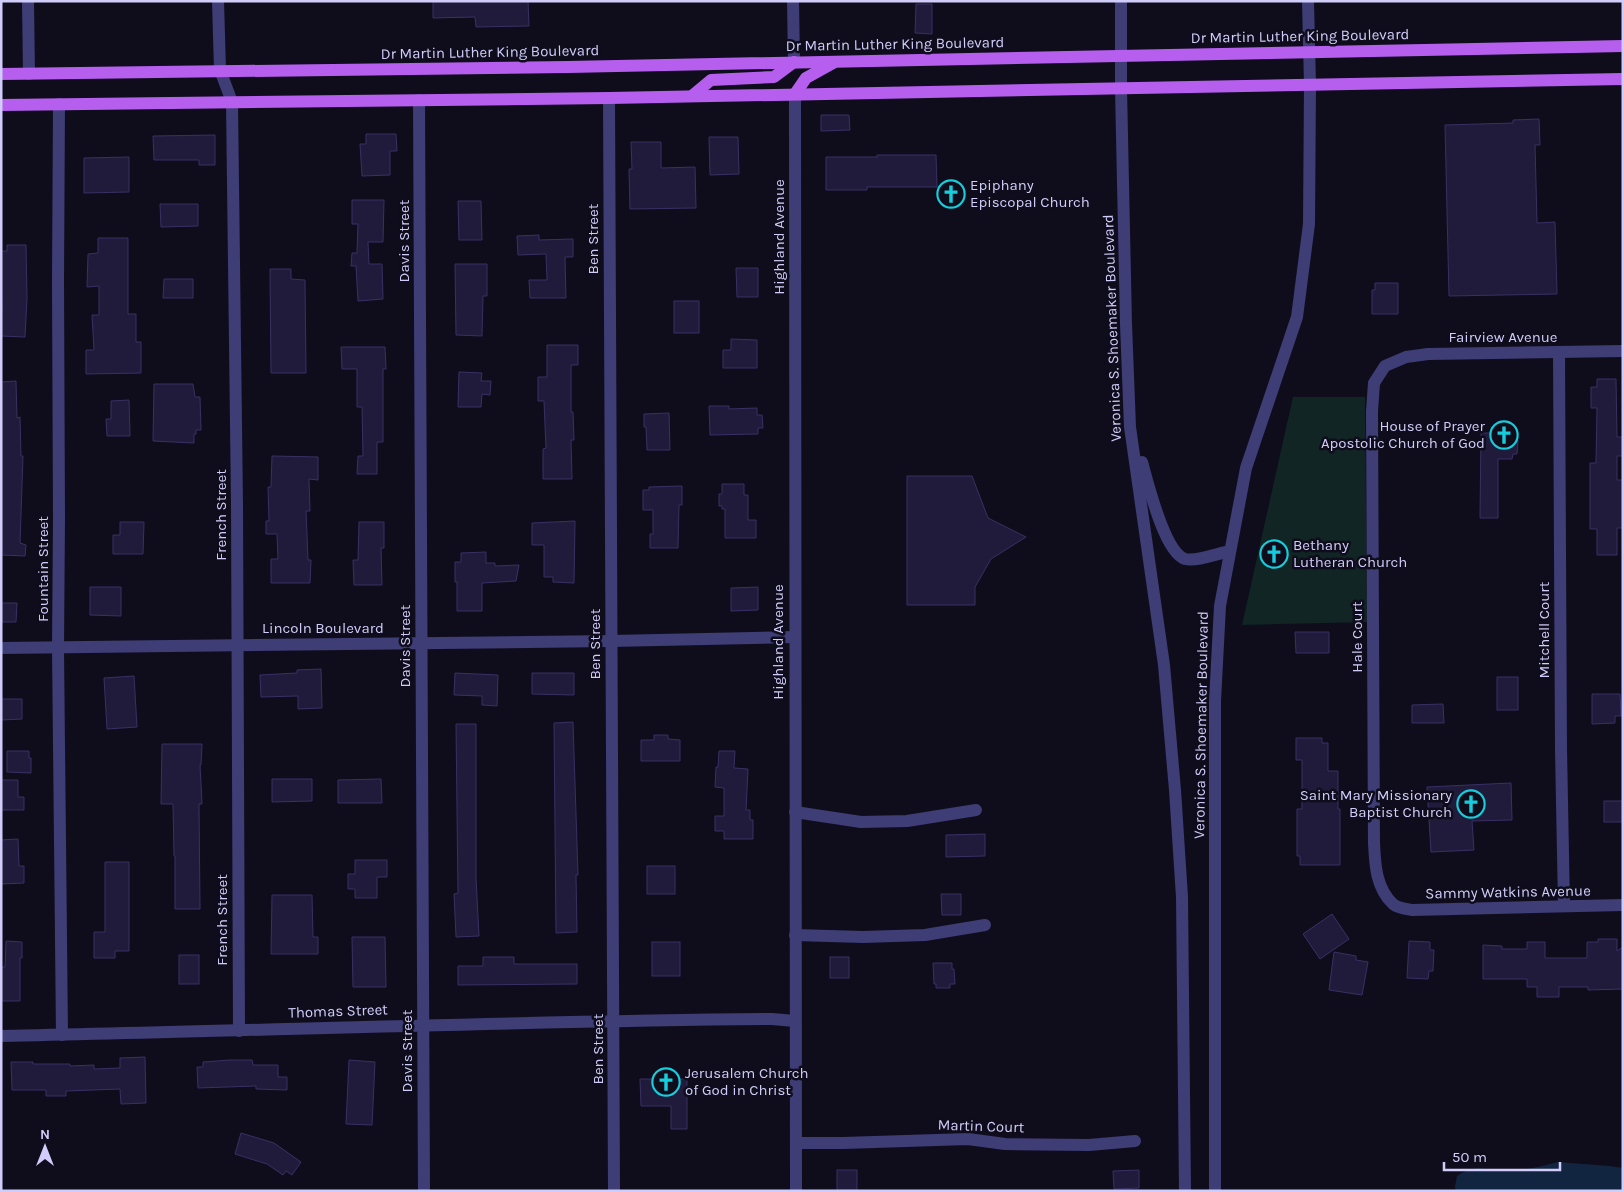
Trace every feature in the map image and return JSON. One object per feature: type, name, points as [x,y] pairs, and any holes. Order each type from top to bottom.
[{"type":"main road","name":"Dr Martin Luther King Boulevard","points":[[1,74],[835,62],[1623,46]]},
{"type":"main road","points":[[693,95],[711,80],[774,77],[794,62]]},
{"type":"main road","points":[[795,94],[806,78],[835,62]]},
{"type":"main road","points":[[1,105],[609,98],[1623,79]]},
{"type":"street","points":[[28,1],[29,74]]},
{"type":"street","name":"French Street","points":[[218,1],[220,71],[232,102],[237,504],[239,1031]]},
{"type":"street","points":[[793,1],[794,62]]},
{"type":"street","name":"Veronica S. Shoemaker Boulevard","points":[[1121,1],[1121,88],[1130,426],[1164,665],[1177,809],[1182,897],[1184,1191]]},
{"type":"street","name":"Veronica S. Shoemaker Boulevard","points":[[1215,1191],[1215,701],[1220,606],[1246,468],[1296,316],[1309,224],[1310,52],[1308,1]]},
{"type":"street","name":"Highland Avenue","points":[[795,94],[796,1191]]},
{"type":"street","name":"Ben Street","points":[[609,98],[614,1191]]},
{"type":"street","name":"Davis Street","points":[[420,100],[424,1191]]},
{"type":"street","name":"Fountain Street","points":[[59,104],[58,648],[62,1035]]},
{"type":"street","name":"Fairview Avenue","points":[[1385,366],[1406,357],[1428,354],[1623,351]]},
{"type":"street","name":"Mitchell Court","points":[[1559,353],[1561,768],[1564,906]]},
{"type":"street","name":"Hale Court","points":[[1385,366],[1374,382],[1372,411],[1374,843],[1375,865],[1379,884],[1394,905]]},
{"type":"street","points":[[1130,426],[1164,534],[1176,553],[1185,559],[1197,559],[1230,550]]},
{"type":"street","name":"Lincoln Boulevard","points":[[1,648],[421,644],[795,637]]},
{"type":"street","points":[[795,812],[861,822],[907,821],[976,810]]},
{"type":"street","name":"Sammy Watkins Avenue","points":[[1394,905],[1412,910],[1623,906]]},
{"type":"street","points":[[795,935],[863,937],[925,935],[985,925]]},
{"type":"street","name":"Thomas Street","points":[[1,1036],[614,1021],[772,1019],[795,1021]]},
{"type":"street","name":"Martin Court","points":[[796,1143],[968,1139],[1004,1144],[1089,1145],[1135,1141]]},
{"type":"green space","points":[[1293,397],[1365,397],[1367,622],[1242,625]]},
{"type":"water","points":[[1558,1162],[1623,1168],[1623,1191],[1456,1191],[1457,1176],[1471,1169],[1513,1171]]},
{"type":"building","points":[[433,1],[528,1],[529,26],[476,27],[475,17],[433,18]]},
{"type":"building","points":[[916,4],[932,4],[932,34],[915,33]]},
{"type":"building","points":[[821,115],[849,115],[850,130],[821,131]]},
{"type":"building","points":[[1539,119],[1540,145],[1535,145],[1537,223],[1555,222],[1557,294],[1449,296],[1445,125],[1513,123],[1513,120]]},
{"type":"building","points":[[366,134],[396,134],[397,151],[390,151],[390,175],[362,176],[360,144],[366,144]]},
{"type":"building","points":[[215,135],[215,165],[199,165],[199,160],[154,160],[153,136]]},
{"type":"building","points":[[709,137],[738,137],[739,174],[710,175]]},
{"type":"building","points":[[631,142],[661,142],[661,168],[695,167],[696,208],[630,209],[629,169],[632,169]]},
{"type":"building","points":[[877,155],[936,155],[937,187],[867,187],[867,190],[826,190],[826,157],[877,157]]},
{"type":"building","points":[[129,157],[129,192],[84,193],[84,158]]},
{"type":"building","points":[[352,200],[384,200],[383,242],[368,242],[369,264],[382,264],[383,299],[358,301],[356,266],[351,266],[352,253],[357,253],[358,224],[352,224]]},
{"type":"building","points":[[458,201],[481,201],[482,240],[459,240]]},
{"type":"building","points":[[160,204],[198,204],[198,226],[161,227]]},
{"type":"building","points":[[539,235],[539,240],[573,239],[573,257],[565,257],[566,298],[530,298],[529,280],[547,280],[546,254],[518,255],[517,236]]},
{"type":"building","points":[[98,238],[128,238],[128,314],[136,314],[136,342],[141,342],[141,373],[86,374],[86,350],[94,350],[92,315],[99,315],[99,286],[87,287],[88,254],[98,253]]},
{"type":"building","points":[[7,245],[26,245],[27,298],[25,337],[1,336],[1,251],[7,251]]},
{"type":"building","points":[[455,264],[487,264],[487,296],[483,296],[482,336],[456,335]]},
{"type":"building","points":[[736,268],[758,268],[758,297],[737,297]]},
{"type":"building","points":[[270,269],[291,269],[291,279],[305,280],[306,373],[271,373]]},
{"type":"building","points":[[164,279],[193,279],[193,298],[163,298]]},
{"type":"building","points":[[1375,283],[1398,283],[1398,314],[1372,314],[1372,290],[1375,290]]},
{"type":"building","points":[[674,301],[699,301],[699,333],[674,333]]},
{"type":"building","points":[[731,339],[757,340],[757,368],[723,368],[723,350],[731,350]]},
{"type":"building","points":[[547,345],[578,345],[578,365],[571,365],[571,412],[573,412],[574,440],[571,440],[572,479],[543,479],[543,449],[546,448],[544,401],[538,401],[538,377],[547,377]]},
{"type":"building","points":[[341,347],[385,347],[386,369],[383,369],[383,442],[377,442],[377,474],[357,474],[358,456],[363,456],[362,407],[357,407],[357,369],[342,369]]},
{"type":"building","points":[[459,372],[482,373],[481,381],[491,381],[490,395],[482,394],[481,407],[458,407]]},
{"type":"building","points":[[1597,379],[1616,379],[1617,437],[1623,437],[1623,456],[1617,456],[1617,480],[1623,480],[1623,528],[1617,528],[1617,555],[1597,555],[1597,529],[1590,529],[1590,463],[1596,463],[1597,408],[1591,408],[1591,387],[1597,387]]},
{"type":"building","points":[[16,381],[17,418],[20,417],[21,456],[23,456],[20,543],[26,545],[25,556],[1,555],[1,382]]},
{"type":"building","points":[[154,384],[193,384],[195,397],[200,397],[201,430],[196,430],[194,443],[153,441]]},
{"type":"building","points":[[129,400],[130,436],[107,436],[106,419],[111,419],[111,401]]},
{"type":"building","points":[[709,406],[729,406],[729,409],[757,408],[757,415],[762,415],[763,428],[758,428],[758,434],[710,435]]},
{"type":"building","points":[[669,413],[670,450],[647,450],[644,414]]},
{"type":"building","points":[[1481,433],[1513,433],[1513,440],[1518,440],[1517,454],[1513,454],[1512,459],[1498,459],[1498,518],[1480,518]]},
{"type":"building","points":[[272,456],[318,457],[318,480],[309,479],[310,511],[306,511],[308,560],[311,560],[310,583],[271,583],[271,559],[278,559],[277,534],[266,534],[266,521],[269,521],[268,487],[271,487]]},
{"type":"building","points":[[907,476],[972,476],[988,518],[1026,537],[991,559],[975,587],[975,605],[907,605]]},
{"type":"building","points":[[722,484],[744,484],[744,495],[748,495],[748,520],[756,520],[756,538],[725,538],[725,509],[719,506],[719,494],[722,494]]},
{"type":"building","points":[[682,486],[682,505],[679,505],[678,548],[650,548],[650,534],[653,534],[653,510],[643,510],[643,490],[649,490],[649,487]]},
{"type":"building","points":[[575,521],[574,583],[553,582],[553,577],[544,577],[544,545],[532,545],[532,523]]},
{"type":"building","points":[[120,522],[144,522],[143,554],[113,554],[113,535],[120,535]]},
{"type":"building","points":[[359,522],[384,522],[384,548],[381,548],[382,585],[354,585],[353,560],[358,560]]},
{"type":"building","points":[[486,552],[486,563],[495,563],[495,566],[519,565],[516,581],[482,583],[482,611],[457,611],[455,562],[461,562],[461,553]]},
{"type":"building","points":[[90,587],[121,587],[121,616],[90,615]]},
{"type":"building","points":[[758,587],[758,610],[731,611],[731,588]]},
{"type":"building","points":[[1,603],[17,603],[16,622],[1,622]]},
{"type":"building","points":[[1295,632],[1329,632],[1329,653],[1296,653]]},
{"type":"building","points":[[321,669],[322,708],[298,709],[298,696],[261,697],[260,675],[297,673],[297,670]]},
{"type":"building","points":[[455,673],[498,675],[497,706],[482,705],[482,696],[454,695]]},
{"type":"building","points":[[532,673],[574,673],[574,695],[532,694]]},
{"type":"building","points":[[134,676],[137,727],[107,729],[104,678]]},
{"type":"building","points":[[1497,677],[1518,677],[1518,710],[1497,710]]},
{"type":"building","points":[[1592,694],[1620,694],[1621,716],[1615,716],[1615,723],[1592,724]]},
{"type":"building","points":[[1,699],[22,699],[22,719],[1,720]]},
{"type":"building","points":[[1443,704],[1444,723],[1412,723],[1412,705]]},
{"type":"building","points":[[573,722],[578,875],[576,875],[577,932],[556,933],[554,723]]},
{"type":"building","points":[[456,724],[476,724],[476,878],[479,936],[456,937],[454,894],[458,893]]},
{"type":"building","points":[[654,735],[668,735],[668,739],[680,740],[680,761],[641,761],[641,740],[654,740]]},
{"type":"building","points":[[1296,738],[1322,738],[1322,743],[1328,743],[1328,771],[1338,771],[1340,865],[1300,865],[1300,856],[1297,856],[1297,809],[1302,809],[1302,760],[1296,760]]},
{"type":"building","points":[[162,744],[202,744],[200,765],[202,804],[199,804],[200,909],[175,909],[173,804],[161,804]]},
{"type":"building","points":[[7,751],[29,751],[31,773],[7,772]]},
{"type":"building","points":[[719,751],[735,751],[734,768],[748,769],[746,810],[750,810],[750,820],[753,820],[753,839],[724,839],[724,831],[715,831],[715,816],[724,816],[724,788],[715,787]]},
{"type":"building","points":[[272,779],[312,779],[312,801],[272,802]]},
{"type":"building","points":[[381,779],[382,803],[338,803],[338,780]]},
{"type":"building","points":[[1,780],[18,780],[18,797],[24,797],[24,810],[1,810]]},
{"type":"building","points":[[1511,783],[1512,820],[1472,821],[1474,850],[1431,852],[1427,787]]},
{"type":"building","points":[[1604,801],[1623,801],[1623,822],[1604,822]]},
{"type":"building","points":[[985,834],[985,856],[946,857],[946,835]]},
{"type":"building","points":[[18,839],[19,866],[24,866],[24,883],[1,884],[1,840]]},
{"type":"building","points":[[355,860],[387,860],[387,877],[377,877],[377,898],[355,898],[355,889],[348,889],[348,874],[355,874]]},
{"type":"building","points":[[105,862],[129,862],[129,951],[115,951],[115,958],[94,958],[94,932],[105,932]]},
{"type":"building","points":[[647,866],[675,866],[675,894],[647,894]]},
{"type":"building","points":[[941,894],[961,894],[961,915],[942,915]]},
{"type":"building","points":[[272,895],[312,895],[313,937],[318,937],[318,954],[271,954]]},
{"type":"building","points":[[1332,914],[1349,939],[1320,959],[1303,934]]},
{"type":"building","points":[[352,937],[385,937],[386,987],[353,987]]},
{"type":"building","points":[[1598,939],[1617,939],[1617,951],[1623,947],[1623,989],[1588,990],[1588,987],[1559,987],[1559,997],[1537,997],[1537,987],[1527,987],[1527,979],[1483,979],[1483,945],[1502,946],[1502,949],[1527,949],[1527,942],[1545,942],[1545,958],[1587,958],[1587,942],[1598,942]]},
{"type":"building","points":[[6,941],[22,942],[20,1001],[1,1001],[1,967],[5,967]]},
{"type":"building","points":[[1409,941],[1430,942],[1430,950],[1434,950],[1433,971],[1429,971],[1428,979],[1407,978]]},
{"type":"building","points":[[652,942],[680,942],[680,976],[652,976]]},
{"type":"building","points":[[1334,952],[1356,956],[1356,960],[1368,962],[1362,995],[1329,990]]},
{"type":"building","points":[[179,955],[199,955],[199,984],[179,984]]},
{"type":"building","points":[[483,957],[514,957],[514,964],[577,964],[577,984],[458,985],[458,966],[483,966]]},
{"type":"building","points":[[830,957],[849,957],[849,978],[830,978]]},
{"type":"building","points":[[933,963],[952,963],[955,984],[950,984],[950,988],[936,988],[936,984],[934,984]]},
{"type":"building","points":[[145,1057],[146,1103],[121,1104],[120,1089],[66,1091],[66,1096],[46,1096],[46,1090],[12,1090],[11,1062],[70,1064],[70,1066],[94,1065],[94,1069],[120,1068],[120,1058]]},
{"type":"building","points":[[252,1060],[253,1065],[278,1065],[278,1077],[287,1077],[287,1090],[256,1089],[256,1086],[198,1088],[197,1067],[203,1067],[203,1062]]},
{"type":"building","points":[[349,1060],[375,1062],[372,1125],[346,1124]]},
{"type":"building","points":[[640,1079],[687,1079],[687,1129],[671,1129],[671,1106],[641,1106]]},
{"type":"building","points":[[241,1133],[274,1143],[301,1162],[292,1175],[286,1171],[283,1175],[267,1164],[235,1154]]},
{"type":"building","points":[[837,1170],[857,1170],[857,1191],[837,1191]]},
{"type":"building","points":[[1139,1170],[1139,1188],[1114,1189],[1113,1171]]},
{"type":"place","name":"Epiphany Episcopal Church","points":[[951,194]]},
{"type":"place","name":"House of Prayer Apostolic Church of God","points":[[1504,435]]},
{"type":"place","name":"Bethany Lutheran Church","points":[[1274,554]]},
{"type":"place","name":"Saint Mary Missionary Baptist Church","points":[[1471,804]]},
{"type":"place","name":"Jerusalem Church of God in Christ","points":[[666,1082]]}]
